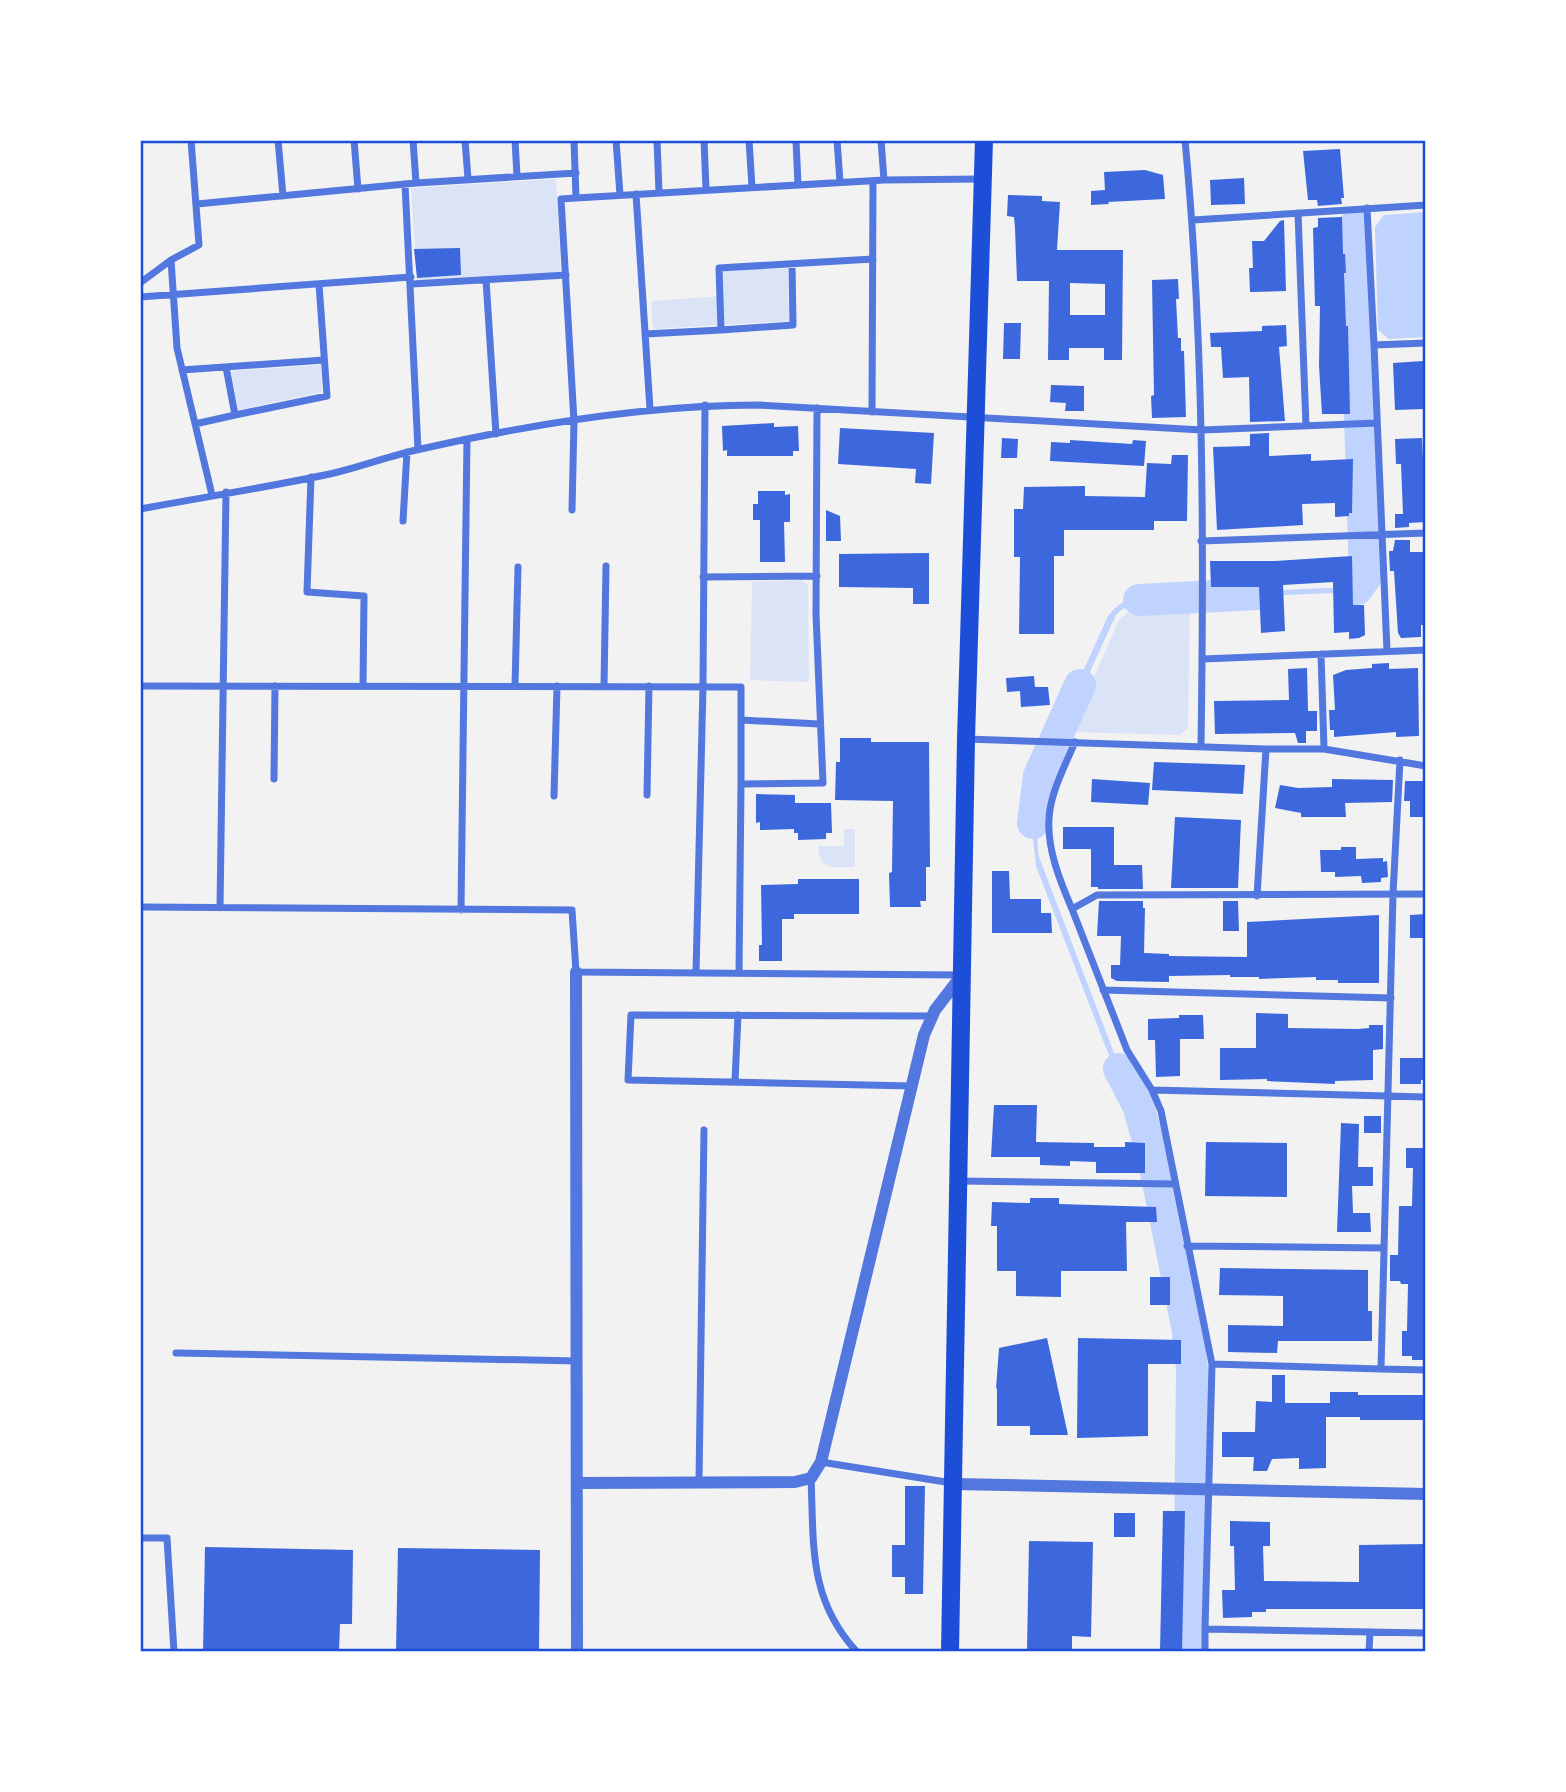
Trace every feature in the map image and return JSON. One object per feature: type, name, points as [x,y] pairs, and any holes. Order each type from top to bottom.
[{"type":"highway","points":[[950,1652],[966,739],[984,140]]},
{"type":"street","points":[[140,283],[171,260],[199,245],[191,140]]},
{"type":"street","points":[[278,140],[283,195]]},
{"type":"street","points":[[354,140],[358,189]]},
{"type":"street","points":[[413,140],[416,183]]},
{"type":"street","points":[[465,140],[468,179]]},
{"type":"street","points":[[515,140],[517,176]]},
{"type":"street","points":[[574,140],[576,198]]},
{"type":"street","points":[[616,140],[620,195]]},
{"type":"street","points":[[657,140],[659,192]]},
{"type":"street","points":[[704,140],[706,189]]},
{"type":"street","points":[[749,140],[752,187]]},
{"type":"street","points":[[796,140],[798,185]]},
{"type":"street","points":[[837,140],[840,182]]},
{"type":"street","points":[[881,140],[884,180]]},
{"type":"street","points":[[1185,140],[1193,220],[1202,430],[1201,746]]},
{"type":"street","points":[[197,204],[416,183],[576,173]]},
{"type":"street","points":[[572,510],[574,421],[561,199],[840,182],[983,179]]},
{"type":"street","points":[[872,412],[873,181]]},
{"type":"street","points":[[405,184],[418,449]]},
{"type":"street","points":[[636,194],[650,410]]},
{"type":"street","points":[[1193,220],[1426,205]]},
{"type":"street","points":[[1367,208],[1387,651]]},
{"type":"street","points":[[1298,213],[1306,426]]},
{"type":"street","points":[[721,330],[719,268],[873,259]]},
{"type":"street","points":[[171,260],[177,348],[212,495]]},
{"type":"street","points":[[645,334],[793,325],[792,264]]},
{"type":"street","points":[[140,297],[319,284],[566,275]]},
{"type":"street","points":[[486,280],[496,434]]},
{"type":"street","points":[[195,424],[327,396],[319,284]]},
{"type":"street","points":[[1374,345],[1426,343]]},
{"type":"street","points":[[182,370],[324,360]]},
{"type":"street","points":[[226,367],[236,415]]},
{"type":"street","points":[[140,509],[311,477],[467,439],[650,410],[705,405],[817,408],[1202,430],[1377,424]]},
{"type":"street","points":[[696,973],[703,686],[705,405]]},
{"type":"street","points":[[741,784],[823,783],[819,724],[817,408]]},
{"type":"street","points":[[461,910],[467,439]]},
{"type":"street","points":[[403,521],[407,453]]},
{"type":"street","points":[[311,477],[307,593],[364,596],[363,686]]},
{"type":"street","points":[[220,908],[226,492]]},
{"type":"street","points":[[1201,541],[1426,533]]},
{"type":"street","points":[[515,686],[518,566]]},
{"type":"street","points":[[604,686],[606,566]]},
{"type":"street","points":[[704,577],[817,576]]},
{"type":"street","points":[[1203,659],[1426,650]]},
{"type":"street","points":[[1321,654],[1324,748]]},
{"type":"street","points":[[140,686],[741,687],[739,973]]},
{"type":"street","points":[[274,779],[275,686]]},
{"type":"street","points":[[554,796],[557,686]]},
{"type":"street","points":[[647,795],[649,686]]},
{"type":"street","points":[[741,720],[819,724]]},
{"type":"street","points":[[966,739],[1266,749],[1324,748],[1426,765]]},
{"type":"street","points":[[1074,741],[1056,786],[1049,819],[1054,857],[1128,1050],[1161,1111],[1212,1364],[1205,1652]]},
{"type":"street","points":[[1257,896],[1266,749]]},
{"type":"street","points":[[1381,1368],[1393,894],[1400,760]]},
{"type":"street","points":[[1072,909],[1097,895],[1426,894]]},
{"type":"street","points":[[140,907],[572,910],[576,972],[577,1652]]},
{"type":"street","points":[[576,972],[961,975]]},
{"type":"street","points":[[857,1652],[844,1638],[823,1601],[815,1566],[811,1478],[821,1462],[925,1035],[932,1016],[961,975]]},
{"type":"street","points":[[1104,990],[1391,998]]},
{"type":"street","points":[[912,1086],[628,1080],[631,1015],[932,1016]]},
{"type":"street","points":[[735,1082],[738,1016]]},
{"type":"street","points":[[1152,1090],[1426,1097]]},
{"type":"street","points":[[699,1482],[704,1130]]},
{"type":"street","points":[[959,1181],[1174,1184]]},
{"type":"street","points":[[1187,1246],[1384,1248]]},
{"type":"street","points":[[176,1353],[576,1361]]},
{"type":"street","points":[[1212,1364],[1426,1370]]},
{"type":"street","points":[[821,1462],[955,1484],[1426,1494]]},
{"type":"street","points":[[577,1483],[795,1482],[811,1478]]},
{"type":"street","points":[[140,1538],[167,1538],[174,1652]]},
{"type":"street","points":[[1205,1629],[1426,1633]]},
{"type":"street","points":[[1370,1632],[1370,1652]]},
{"type":"shaded area","points":[[556,179],[561,272],[417,280],[411,188]]},
{"type":"shaded area","points":[[788,268],[789,321],[653,329],[651,301],[723,296],[722,271]]},
{"type":"shaded area","points":[[321,365],[322,392],[238,410],[231,371]]},
{"type":"shaded area","points":[[801,580],[808,585],[809,680],[750,680],[752,582]]},
{"type":"shaded area","points":[[1141,608],[1190,608],[1188,728],[1180,735],[1070,732],[1118,622],[1124,615]]},
{"type":"shaded area","points":[[844,829],[855,829],[855,867],[829,866],[821,860],[818,846],[844,846]]},
{"type":"water","points":[[1426,212],[1426,337],[1389,339],[1378,330],[1375,227],[1384,215]]},
{"type":"water","points":[[1349,226],[1353,226],[1360,400],[1356,400]]},
{"type":"water","points":[[1368,559],[1366,581],[1354,592],[1215,598],[1215,593],[1352,587],[1360,580],[1362,560]]},
{"type":"water","points":[[1181,594],[1181,599],[1138,603],[1116,615],[1066,724],[1060,722],[1108,616],[1115,608],[1141,596]]},
{"type":"water","points":[[1045,763],[1050,766],[1038,811],[1039,857],[1114,1053],[1145,1107],[1156,1166],[1152,1167],[1140,1108],[1108,1053],[1036,866],[1032,830],[1033,809]]},
{"type":"water","points":[[1163,1201],[1193,1366],[1193,1460],[1187,1460],[1190,1366],[1159,1202]]},
{"type":"water","points":[[1190,1526],[1195,1526],[1191,1652],[1187,1652]]},
{"type":"building","points":[[1340,149],[1344,198],[1341,198],[1342,204],[1318,206],[1317,200],[1308,200],[1303,151]]},
{"type":"building","points":[[1145,170],[1163,175],[1165,199],[1091,205],[1091,191],[1105,190],[1104,172]]},
{"type":"building","points":[[1244,178],[1245,204],[1211,205],[1210,180]]},
{"type":"building","points":[[1008,195],[1042,196],[1042,201],[1060,202],[1057,250],[1123,250],[1122,360],[1104,360],[1104,348],[1069,348],[1069,360],[1048,360],[1049,281],[1017,281],[1014,217],[1007,216]],"holes":[[[1070,283],[1105,284],[1105,315],[1070,315]]]},
{"type":"building","points":[[1342,217],[1350,414],[1322,414],[1319,366],[1320,306],[1315,306],[1313,228],[1318,227],[1318,218]]},
{"type":"building","points":[[1284,220],[1286,291],[1250,292],[1252,241],[1264,241],[1280,221]]},
{"type":"building","points":[[460,248],[461,275],[417,278],[414,249]]},
{"type":"building","points":[[1178,279],[1178,338],[1181,338],[1181,351],[1184,351],[1186,417],[1152,418],[1152,280]]},
{"type":"building","points":[[1004,323],[1021,323],[1020,359],[1003,359]]},
{"type":"building","points":[[1286,325],[1287,346],[1279,347],[1285,421],[1250,422],[1249,377],[1223,378],[1221,347],[1211,347],[1210,333],[1262,331],[1262,326]]},
{"type":"building","points":[[1423,361],[1424,409],[1395,410],[1393,363]]},
{"type":"building","points":[[1051,385],[1084,386],[1084,411],[1065,411],[1066,403],[1050,402]]},
{"type":"building","points":[[774,423],[774,427],[798,426],[799,451],[793,451],[793,456],[727,456],[727,450],[723,451],[722,426]]},
{"type":"building","points":[[840,428],[934,433],[931,484],[915,483],[916,469],[838,464]]},
{"type":"building","points":[[1269,433],[1269,456],[1311,454],[1311,461],[1353,459],[1352,513],[1349,513],[1349,516],[1335,517],[1335,503],[1302,504],[1303,525],[1217,530],[1213,447],[1250,446],[1250,434]]},
{"type":"building","points":[[1002,438],[1018,439],[1017,458],[1001,458]]},
{"type":"building","points":[[1422,438],[1426,522],[1409,523],[1409,527],[1395,528],[1395,514],[1403,514],[1401,464],[1396,464],[1395,439]]},
{"type":"building","points":[[1070,440],[1132,444],[1133,440],[1146,441],[1144,466],[1050,461],[1051,442],[1070,443]]},
{"type":"building","points":[[1172,455],[1188,455],[1187,521],[1154,521],[1154,530],[1064,530],[1064,556],[1054,556],[1054,634],[1019,634],[1020,557],[1014,557],[1014,509],[1023,509],[1024,487],[1085,486],[1085,496],[1145,497],[1147,463],[1171,464]]},
{"type":"building","points":[[758,491],[785,491],[785,495],[790,494],[790,522],[784,522],[785,562],[760,562],[760,520],[753,520],[753,504],[758,504]]},
{"type":"building","points":[[826,510],[840,516],[841,541],[826,541]]},
{"type":"building","points":[[1395,540],[1410,540],[1410,552],[1426,552],[1426,625],[1421,625],[1421,637],[1401,638],[1398,633],[1394,571],[1390,571],[1389,551],[1393,551]]},
{"type":"building","points":[[929,553],[929,604],[913,604],[913,588],[839,587],[839,554]]},
{"type":"building","points":[[1352,556],[1353,605],[1364,605],[1365,635],[1359,638],[1349,639],[1349,632],[1334,633],[1333,582],[1283,585],[1285,631],[1261,633],[1259,587],[1211,587],[1210,561],[1275,561]]},
{"type":"building","points":[[1389,663],[1389,669],[1418,668],[1419,736],[1396,737],[1396,732],[1334,737],[1334,730],[1330,730],[1329,710],[1335,710],[1333,675],[1346,670],[1372,668],[1372,664]]},
{"type":"building","points":[[1307,668],[1308,711],[1317,711],[1317,731],[1306,731],[1306,743],[1298,743],[1295,733],[1215,734],[1214,701],[1289,700],[1288,669]]},
{"type":"building","points":[[1034,676],[1035,687],[1048,687],[1050,705],[1021,707],[1020,691],[1007,692],[1006,678]]},
{"type":"building","points":[[840,738],[871,738],[871,742],[929,742],[930,867],[926,867],[926,901],[920,901],[921,907],[890,907],[893,801],[835,800]]},
{"type":"building","points":[[1154,762],[1245,765],[1243,794],[1152,790]]},
{"type":"building","points":[[1092,779],[1150,783],[1148,805],[1091,802]]},
{"type":"building","points":[[1332,779],[1393,780],[1392,802],[1345,803],[1346,817],[1301,817],[1301,813],[1275,808],[1280,785],[1298,788],[1332,787]]},
{"type":"building","points":[[1405,781],[1426,781],[1426,817],[1410,817],[1410,801],[1404,801]]},
{"type":"building","points":[[756,794],[795,795],[795,803],[831,803],[832,833],[826,833],[826,839],[798,840],[798,833],[794,833],[794,829],[760,830],[760,822],[756,823]]},
{"type":"building","points":[[1175,817],[1241,820],[1238,888],[1171,888]]},
{"type":"building","points":[[1063,827],[1114,827],[1114,865],[1142,865],[1143,889],[1091,887],[1091,849],[1063,849]]},
{"type":"building","points":[[1341,847],[1356,847],[1356,859],[1383,858],[1383,862],[1387,861],[1388,877],[1381,878],[1381,882],[1362,883],[1361,876],[1335,877],[1335,872],[1321,872],[1320,850],[1341,850]]},
{"type":"building","points":[[992,871],[1009,871],[1010,899],[1041,899],[1041,913],[1051,913],[1052,933],[992,933]]},
{"type":"building","points":[[798,879],[859,879],[859,914],[794,914],[794,919],[782,919],[782,961],[759,961],[759,945],[762,945],[761,885],[798,884]]},
{"type":"building","points":[[1099,901],[1143,901],[1144,953],[1169,956],[1247,957],[1247,922],[1379,915],[1379,983],[1338,983],[1338,980],[1316,980],[1316,977],[1259,979],[1230,975],[1169,976],[1169,982],[1117,981],[1111,978],[1111,965],[1120,965],[1121,936],[1097,936]]},
{"type":"building","points":[[1223,901],[1238,901],[1239,931],[1223,931]]},
{"type":"building","points":[[1426,914],[1426,938],[1410,938],[1410,915]]},
{"type":"building","points":[[1256,1013],[1288,1014],[1288,1028],[1358,1029],[1369,1028],[1369,1025],[1383,1025],[1383,1049],[1373,1050],[1373,1080],[1335,1081],[1335,1084],[1267,1079],[1220,1080],[1220,1048],[1256,1048]]},
{"type":"building","points":[[1179,1015],[1203,1015],[1204,1039],[1180,1039],[1180,1076],[1156,1077],[1155,1040],[1148,1040],[1148,1019],[1179,1018]]},
{"type":"building","points":[[1400,1058],[1426,1058],[1426,1080],[1421,1080],[1421,1084],[1400,1084]]},
{"type":"building","points":[[994,1105],[1037,1105],[1036,1142],[1094,1143],[1094,1147],[1125,1147],[1125,1142],[1145,1143],[1145,1173],[1096,1173],[1096,1162],[1070,1161],[1070,1166],[1040,1165],[1040,1157],[991,1157]]},
{"type":"building","points":[[1364,1116],[1381,1116],[1381,1133],[1364,1133]]},
{"type":"building","points":[[1341,1123],[1359,1124],[1358,1167],[1373,1167],[1373,1186],[1352,1186],[1353,1213],[1370,1213],[1371,1232],[1337,1232]]},
{"type":"building","points":[[1206,1142],[1287,1143],[1287,1197],[1205,1196]]},
{"type":"building","points":[[1406,1148],[1426,1148],[1426,1360],[1412,1360],[1412,1356],[1402,1356],[1402,1331],[1407,1331],[1408,1284],[1390,1281],[1390,1255],[1398,1255],[1399,1206],[1412,1206],[1413,1168],[1406,1168]]},
{"type":"building","points":[[1030,1198],[1059,1198],[1059,1204],[1156,1207],[1157,1222],[1126,1222],[1127,1271],[1061,1271],[1061,1297],[1016,1296],[1016,1271],[997,1271],[997,1226],[991,1226],[992,1202],[1030,1203]]},
{"type":"building","points":[[1220,1268],[1368,1270],[1368,1311],[1372,1311],[1372,1341],[1278,1341],[1277,1353],[1228,1352],[1228,1325],[1283,1326],[1283,1296],[1219,1295]]},
{"type":"building","points":[[1150,1277],[1170,1277],[1170,1305],[1150,1305]]},
{"type":"building","points":[[1047,1338],[1068,1435],[1030,1435],[1030,1426],[997,1426],[999,1348]]},
{"type":"building","points":[[1078,1338],[1181,1340],[1181,1364],[1148,1364],[1148,1436],[1077,1438]]},
{"type":"building","points":[[1272,1375],[1285,1375],[1285,1403],[1330,1403],[1330,1392],[1358,1392],[1358,1395],[1426,1395],[1426,1420],[1326,1417],[1326,1468],[1299,1469],[1299,1458],[1272,1459],[1267,1471],[1253,1471],[1254,1457],[1222,1457],[1222,1432],[1255,1432],[1256,1401],[1272,1402]]},
{"type":"building","points":[[905,1486],[925,1486],[923,1594],[905,1594],[905,1577],[892,1577],[892,1545],[905,1545]]},
{"type":"building","points":[[1163,1511],[1185,1511],[1182,1651],[1160,1651]]},
{"type":"building","points":[[1114,1513],[1135,1513],[1135,1537],[1114,1537]]},
{"type":"building","points":[[1230,1521],[1270,1522],[1270,1546],[1263,1546],[1264,1581],[1359,1582],[1359,1545],[1426,1544],[1426,1609],[1266,1609],[1266,1612],[1252,1612],[1252,1617],[1223,1618],[1222,1590],[1235,1590],[1234,1546],[1230,1546]]},
{"type":"building","points":[[1029,1541],[1093,1542],[1091,1637],[1072,1636],[1072,1651],[1027,1650]]},
{"type":"building","points":[[205,1547],[353,1550],[352,1624],[340,1624],[339,1652],[203,1652]]},
{"type":"building","points":[[398,1548],[540,1550],[539,1652],[396,1652]]},
{"type":"waterway","points":[[1349,591],[1357,589],[1365,578],[1354,226]]},
{"type":"waterway","points":[[1139,600],[1258,594]]},
{"type":"waterway","points":[[1033,823],[1039,776],[1080,685]]},
{"type":"waterway","points":[[1119,1069],[1138,1105],[1154,1162],[1187,1326],[1192,1369],[1189,1652]]}]
